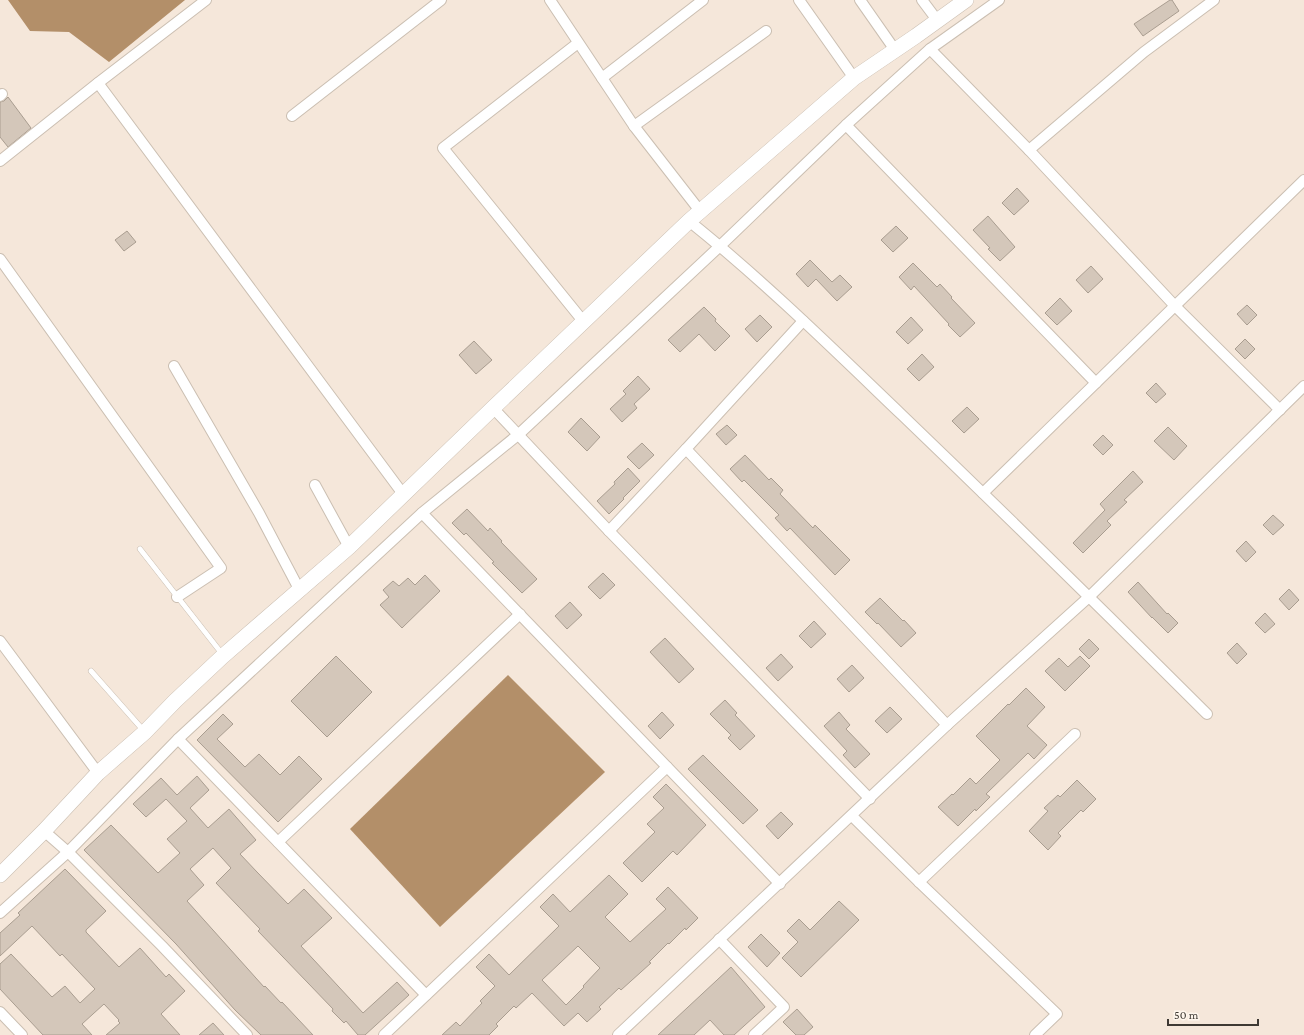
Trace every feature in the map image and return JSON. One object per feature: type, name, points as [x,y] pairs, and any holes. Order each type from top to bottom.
[{"type":"street","points":[[0,161],[206,0]]},
{"type":"street","points":[[292,116],[441,0]]},
{"type":"street","points":[[550,0],[695,216],[720,246],[803,321],[983,493],[1090,596],[1207,714]]},
{"type":"street","points":[[602,78],[703,0]]},
{"type":"street","points":[[799,0],[854,78]]},
{"type":"street","points":[[860,0],[895,50]]},
{"type":"street","points":[[922,0],[937,20]]},
{"type":"street","points":[[0,875],[44,831],[98,773],[145,732],[175,701],[224,656],[348,547],[695,216],[854,78],[966,0]]},
{"type":"street","points":[[0,913],[68,852],[178,739],[422,513],[518,434],[720,246],[846,125],[930,49],[999,0]]},
{"type":"street","points":[[1029,150],[1144,52],[1214,0]]},
{"type":"street","points":[[634,126],[766,31]]},
{"type":"street","points":[[578,43],[443,148],[584,321]]},
{"type":"street","points":[[930,49],[1029,150],[1175,306],[1280,410]]},
{"type":"street","points":[[98,83],[403,494]]},
{"type":"street","points":[[846,125],[1096,383]]},
{"type":"street","points":[[983,493],[1304,180]]},
{"type":"street","points":[[0,258],[221,568],[177,597]]},
{"type":"street","points":[[609,531],[803,321]]},
{"type":"street","points":[[174,366],[259,513],[299,589]]},
{"type":"street","points":[[618,1035],[947,725],[1090,596],[1304,386]]},
{"type":"street","points":[[493,408],[609,531],[870,799]]},
{"type":"street","points":[[686,449],[947,725]]},
{"type":"street","points":[[315,485],[348,547]]},
{"type":"street","points":[[422,513],[780,884]]},
{"type":"street","points":[[278,842],[520,614]]},
{"type":"street","points":[[0,642],[98,773]]},
{"type":"street","points":[[919,882],[1075,734]]},
{"type":"street","points":[[178,739],[426,995]]},
{"type":"street","points":[[384,1035],[667,767]]},
{"type":"street","points":[[852,816],[1057,1014],[1035,1035]]},
{"type":"street","points":[[44,831],[68,852],[168,952],[247,1035]]},
{"type":"street","points":[[720,939],[784,1007],[754,1035]]},
{"type":"street","points":[[0,1012],[22,1035]]},
{"type":"lane","points":[[140,549],[224,656]]},
{"type":"lane","points":[[91,671],[145,732]]},
{"type":"shaded area","points":[[8,0],[185,0],[109,62],[69,32],[30,31]]},
{"type":"shaded area","points":[[508,675],[605,772],[440,927],[350,829]]},
{"type":"building","points":[[1172,0],[1179,11],[1143,36],[1134,24]]},
{"type":"building","points":[[8,97],[31,128],[8,147],[0,137],[0,102],[4,101]]},
{"type":"building","points":[[1017,188],[1029,201],[1014,215],[1002,203]]},
{"type":"building","points":[[988,216],[1015,247],[1000,261],[973,230]]},
{"type":"building","points":[[896,226],[908,238],[893,252],[881,240]]},
{"type":"building","points":[[127,231],[136,242],[124,251],[115,240]]},
{"type":"building","points":[[810,260],[832,282],[840,275],[852,287],[837,301],[816,279],[808,287],[796,274]]},
{"type":"building","points":[[913,263],[937,287],[940,284],[975,323],[960,337],[914,286],[911,290],[899,277]]},
{"type":"building","points":[[1091,266],[1103,279],[1088,293],[1076,280]]},
{"type":"building","points":[[1060,298],[1072,311],[1057,325],[1045,313]]},
{"type":"building","points":[[1247,305],[1257,315],[1247,325],[1237,314]]},
{"type":"building","points":[[704,307],[730,336],[715,351],[699,334],[680,352],[668,340]]},
{"type":"building","points":[[760,315],[772,327],[757,342],[745,329]]},
{"type":"building","points":[[911,317],[923,330],[908,344],[896,332]]},
{"type":"building","points":[[1245,339],[1255,349],[1245,359],[1235,349]]},
{"type":"building","points":[[474,341],[492,360],[476,374],[459,355]]},
{"type":"building","points":[[922,354],[934,367],[919,381],[907,369]]},
{"type":"building","points":[[638,376],[650,389],[634,404],[637,408],[622,422],[610,409],[626,394],[623,391]]},
{"type":"building","points":[[1156,383],[1166,394],[1156,403],[1146,393]]},
{"type":"building","points":[[967,407],[979,419],[964,433],[952,421]]},
{"type":"building","points":[[581,418],[600,437],[587,451],[568,432]]},
{"type":"building","points":[[727,425],[737,435],[726,445],[716,434]]},
{"type":"building","points":[[1168,427],[1187,446],[1174,460],[1154,441]]},
{"type":"building","points":[[1103,435],[1113,445],[1103,455],[1093,445]]},
{"type":"building","points":[[642,443],[654,455],[639,469],[627,457]]},
{"type":"building","points":[[745,455],[769,480],[771,478],[783,490],[780,494],[813,528],[815,525],[850,560],[835,575],[790,528],[787,531],[775,518],[779,515],[744,480],[742,482],[730,469]]},
{"type":"building","points":[[628,468],[640,481],[609,514],[597,501],[615,484],[614,482]]},
{"type":"building","points":[[1133,471],[1143,482],[1124,500],[1127,502],[1107,521],[1111,525],[1083,553],[1073,543],[1105,510],[1100,504]]},
{"type":"building","points":[[467,509],[488,531],[490,528],[502,541],[501,542],[537,579],[522,593],[492,563],[494,562],[466,533],[464,535],[452,523]]},
{"type":"building","points":[[1273,515],[1284,525],[1273,535],[1263,525]]},
{"type":"building","points":[[1246,541],[1256,552],[1246,562],[1236,551]]},
{"type":"building","points":[[603,573],[615,585],[600,599],[588,587]]},
{"type":"building","points":[[425,575],[440,591],[402,628],[380,605],[389,597],[383,590],[393,581],[399,586],[408,578],[415,585]]},
{"type":"building","points":[[1138,582],[1167,614],[1168,613],[1178,623],[1168,633],[1128,592]]},
{"type":"building","points":[[1289,589],[1299,600],[1289,610],[1279,599]]},
{"type":"building","points":[[880,598],[916,633],[901,647],[865,612]]},
{"type":"building","points":[[570,602],[582,615],[567,629],[555,616]]},
{"type":"building","points":[[1265,613],[1275,624],[1265,633],[1255,623]]},
{"type":"building","points":[[814,621],[826,634],[811,648],[799,636]]},
{"type":"building","points":[[665,638],[694,669],[679,683],[650,652]]},
{"type":"building","points":[[1089,639],[1099,649],[1089,659],[1079,649]]},
{"type":"building","points":[[1237,643],[1247,654],[1237,664],[1227,653]]},
{"type":"building","points":[[781,654],[793,667],[778,681],[766,668]]},
{"type":"building","points":[[336,656],[372,692],[327,737],[291,701]]},
{"type":"building","points":[[1080,656],[1090,666],[1065,691],[1045,671],[1059,658],[1068,667]]},
{"type":"building","points":[[852,665],[864,678],[849,692],[837,679]]},
{"type":"building","points":[[1026,688],[1045,707],[1027,726],[1047,745],[1034,759],[1028,753],[986,794],[990,797],[958,826],[938,807],[970,778],[976,784],[1000,760],[976,736]]},
{"type":"building","points":[[725,700],[737,713],[735,715],[755,736],[740,750],[728,738],[731,735],[710,714]]},
{"type":"building","points":[[890,707],[902,719],[887,733],[875,721]]},
{"type":"building","points":[[662,712],[674,725],[660,739],[648,726]]},
{"type":"building","points":[[839,712],[850,725],[846,729],[870,754],[855,768],[843,755],[847,751],[824,726]]},
{"type":"building","points":[[223,714],[233,724],[217,739],[245,767],[259,754],[280,775],[299,756],[322,779],[278,822],[197,740]]},
{"type":"building","points":[[703,755],[758,810],[743,824],[688,769]]},
{"type":"building","points":[[197,776],[209,790],[190,808],[208,828],[229,809],[256,840],[240,854],[257,872],[288,904],[304,889],[332,918],[301,946],[363,1013],[397,982],[409,995],[365,1035],[358,1035],[346,1021],[344,1023],[332,1011],[333,1009],[258,931],[260,929],[216,883],[231,868],[213,848],[190,869],[204,885],[187,901],[264,987],[265,986],[281,1003],[282,1002],[313,1035],[261,1035],[235,1010],[176,944],[84,850],[111,825],[158,873],[180,853],[167,839],[187,821],[166,799],[146,817],[133,804],[161,778],[177,795]]},
{"type":"building","points":[[1077,780],[1096,799],[1083,812],[1081,810],[1058,833],[1061,836],[1048,850],[1029,831],[1048,811],[1044,808],[1058,795],[1060,797]]},
{"type":"building","points":[[666,784],[706,825],[677,855],[673,851],[642,882],[623,863],[655,832],[647,824],[664,808],[653,797]]},
{"type":"building","points":[[781,812],[793,824],[778,839],[766,826]]},
{"type":"building","points":[[65,869],[106,911],[86,930],[86,932],[119,967],[140,948],[166,977],[169,974],[185,991],[161,1014],[180,1035],[106,1035],[120,1023],[104,1004],[82,1024],[92,1035],[43,1035],[0,989],[0,964],[11,954],[52,997],[65,986],[80,1003],[95,989],[62,954],[60,956],[32,926],[0,956],[0,933],[20,915],[18,913]]},
{"type":"building","points":[[609,875],[628,894],[605,917],[630,942],[666,909],[656,899],[668,887],[698,918],[686,930],[685,928],[669,944],[668,943],[649,962],[651,963],[621,990],[619,988],[599,1007],[601,1009],[587,1022],[578,1013],[564,1026],[532,993],[516,1008],[514,1006],[496,1024],[498,1026],[489,1035],[442,1035],[456,1022],[460,1026],[482,1003],[480,1001],[495,986],[476,967],[489,954],[509,975],[559,926],[540,907],[553,894],[570,912]],"holes":[[[578,946],[600,968],[566,1005],[542,980]]]},
{"type":"building","points":[[839,901],[859,920],[801,977],[782,958],[798,942],[787,931],[799,919],[810,930]]},
{"type":"building","points":[[761,934],[780,953],[767,967],[748,947]]},
{"type":"building","points":[[731,967],[765,1007],[734,1035],[724,1035],[710,1020],[694,1035],[658,1035]]},
{"type":"building","points":[[797,1009],[813,1027],[804,1035],[796,1035],[783,1022]]},
{"type":"building","points":[[213,1023],[224,1035],[199,1035]]}]
